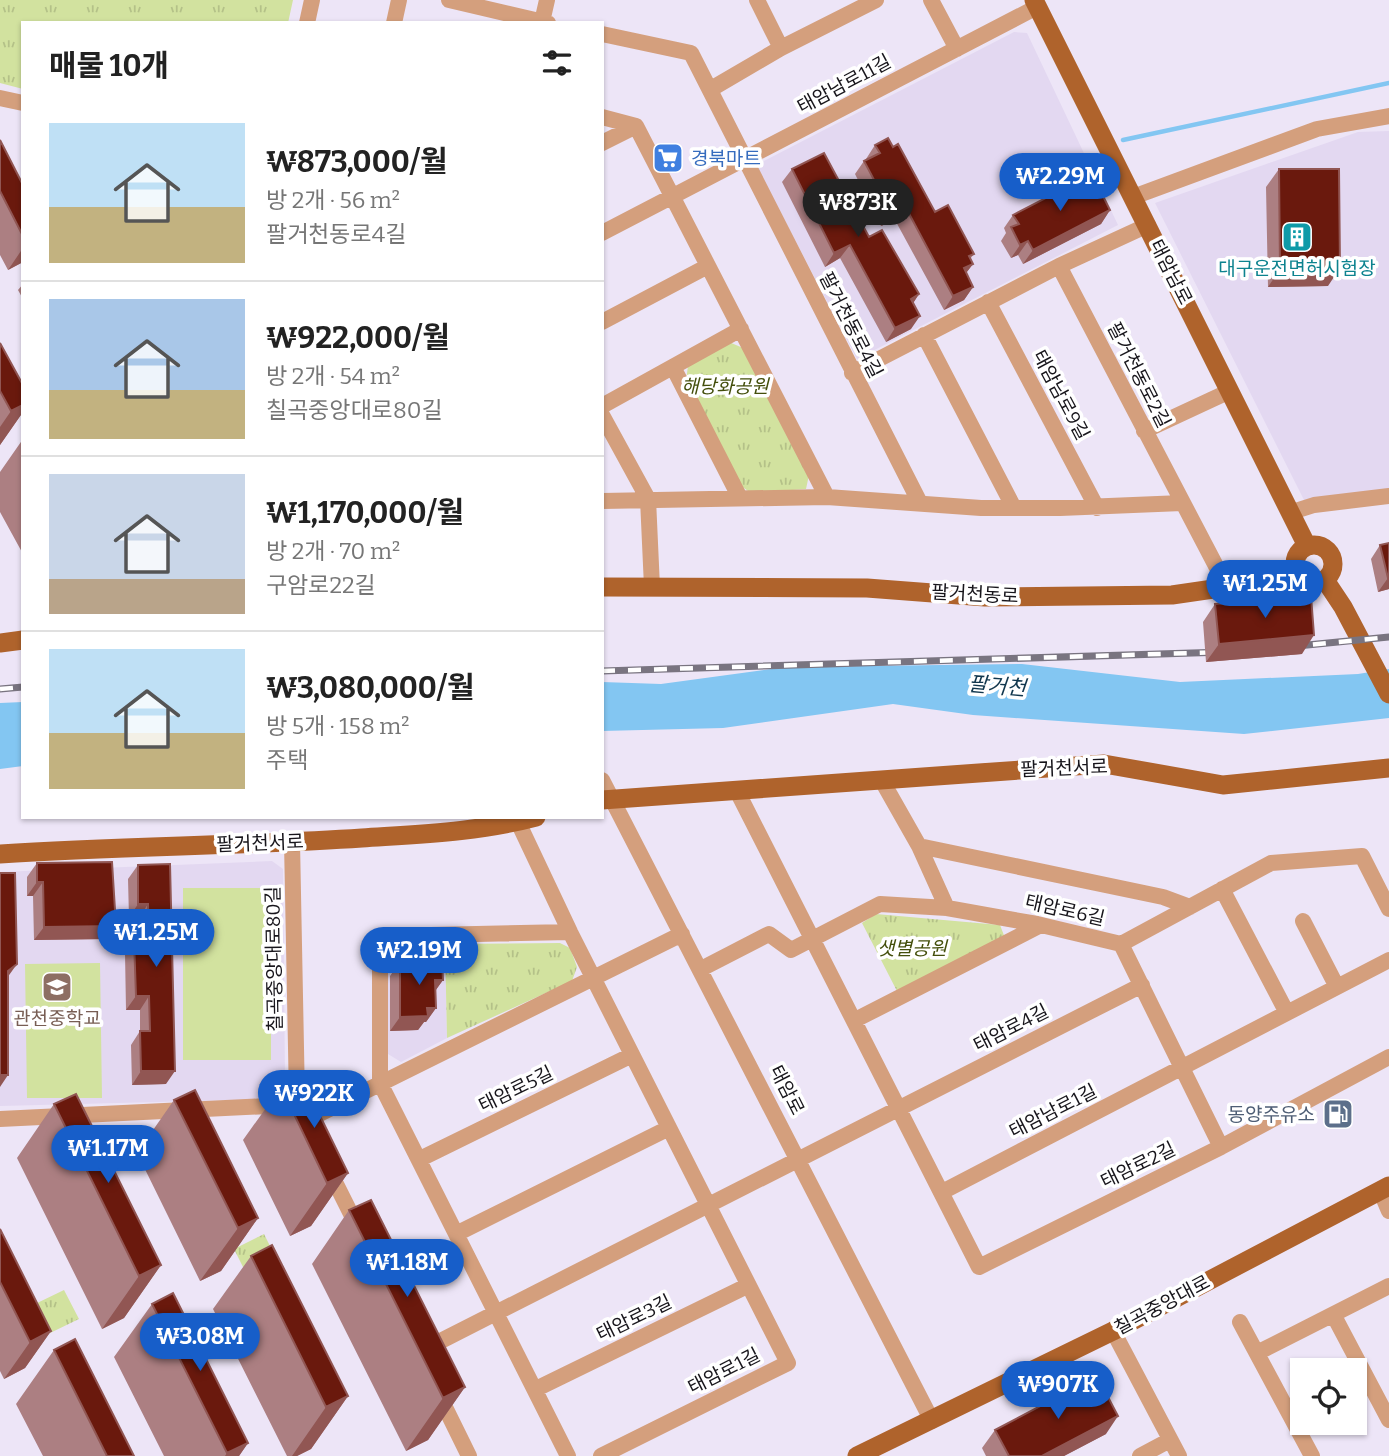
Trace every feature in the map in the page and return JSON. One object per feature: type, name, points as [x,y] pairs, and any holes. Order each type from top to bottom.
[{"type":"main road","name":"태암남로","points":[[1036,4],[1307,546]]},
{"type":"main road","points":[[1319,545],[1329,552],[1332,570],[1325,580],[1306,581],[1296,568],[1298,554],[1307,546],[1319,545]]},
{"type":"main road","name":"팔거천동로","points":[[604,587],[867,588],[985,597],[1172,595],[1227,587],[1296,568]]},
{"type":"main road","points":[[1325,580],[1343,607],[1389,694]]},
{"type":"main road","points":[[0,643],[21,640]]},
{"type":"main road","name":"팔거천서로","points":[[605,792],[737,792],[1104,764],[1223,785],[1389,768]]},
{"type":"main road","name":"팔거천서로","points":[[0,854],[107,847],[292,842],[477,830],[527,820]]},
{"type":"main road","name":"칠곡중앙대로","points":[[857,1456],[1113,1331],[1385,1188]]},
{"type":"street","points":[[307,21],[312,0]]},
{"type":"street","points":[[394,21],[398,0]]},
{"type":"street","points":[[449,0],[541,21]]},
{"type":"street","points":[[545,21],[547,0]]},
{"type":"street","points":[[757,0],[782,48]]},
{"type":"street","points":[[711,89],[782,48],[844,7],[876,0]]},
{"type":"street","points":[[931,0],[957,49]]},
{"type":"street","name":"태암남로11길","points":[[604,232],[957,49],[1036,4]]},
{"type":"street","name":"팔거천동로4길","points":[[604,34],[691,53],[920,503]]},
{"type":"street","points":[[0,98],[21,103]]},
{"type":"street","points":[[1133,197],[1317,129],[1389,116]]},
{"type":"street","points":[[604,118],[636,126],[670,198],[827,497]]},
{"type":"street","points":[[604,142],[636,126]]},
{"type":"street","points":[[852,373],[1059,266],[1147,225]]},
{"type":"street","points":[[604,321],[708,266]]},
{"type":"street","name":"팔거천동로2길","points":[[1059,266],[1227,587]]},
{"type":"street","name":"태암남로9길","points":[[988,302],[1097,508]]},
{"type":"street","points":[[604,405],[741,329]]},
{"type":"street","points":[[924,335],[1014,508]]},
{"type":"street","points":[[673,367],[740,498]]},
{"type":"street","points":[[1144,431],[1230,391]]},
{"type":"street","points":[[604,419],[648,499],[652,586]]},
{"type":"street","points":[[1292,512],[1314,505],[1389,496]]},
{"type":"street","points":[[604,501],[827,497],[1014,508],[1097,508],[1182,503]]},
{"type":"street","points":[[881,779],[919,846],[947,908]]},
{"type":"street","name":"태암로","points":[[605,792],[701,969],[932,1421]]},
{"type":"street","points":[[737,792],[942,1192]]},
{"type":"street","name":"팔거천서로","points":[[527,820],[570,932]]},
{"type":"street","name":"칠곡중앙대로80길","points":[[292,842],[298,1105],[308,1127],[380,1083]]},
{"type":"street","points":[[919,846],[1163,897],[1190,907]]},
{"type":"street","name":"태암로6길","points":[[701,969],[769,934],[792,950],[880,904],[947,908],[1041,925],[1121,944],[1271,863],[1362,856],[1389,909]]},
{"type":"street","points":[[1222,889],[1287,1013]]},
{"type":"street","points":[[1303,920],[1337,987]]},
{"type":"street","points":[[855,1020],[1041,925]]},
{"type":"street","points":[[569,1456],[380,1083],[380,945],[386,936],[570,932],[747,1286]]},
{"type":"street","points":[[380,1083],[682,934]]},
{"type":"street","points":[[1121,944],[1221,1147]]},
{"type":"street","name":"태암남로1길","points":[[942,1192],[1389,960]]},
{"type":"street","name":"태암로4길","points":[[800,1160],[1142,985]]},
{"type":"street","name":"태암로5길","points":[[420,1159],[631,1056]]},
{"type":"street","name":"태암로2길","points":[[942,1192],[979,1267],[1221,1147],[1389,1057]]},
{"type":"street","points":[[0,1119],[298,1105]]},
{"type":"street","points":[[458,1233],[667,1129]]},
{"type":"street","points":[[323,1157],[365,1242]]},
{"type":"street","points":[[469,1456],[421,1358],[497,1312],[800,1160]]},
{"type":"street","points":[[1385,1188],[1389,1211]]},
{"type":"street","name":"태암로3길","points":[[536,1389],[747,1286]]},
{"type":"street","name":"태암로1길","points":[[601,1456],[788,1363],[747,1286]]},
{"type":"street","points":[[1257,1353],[1389,1286]]},
{"type":"street","points":[[1334,1315],[1389,1420]]},
{"type":"street","points":[[1240,1322],[1312,1456]]},
{"type":"street","points":[[1113,1331],[1179,1456]]},
{"type":"street","points":[[1140,1456],[1170,1440]]},
{"type":"shaded area","points":[[1014,32],[1027,33],[1118,225],[857,359],[756,165]]},
{"type":"shaded area","name":"대구운전면허시험장","points":[[1389,131],[1389,490],[1305,502],[1155,203],[1358,132]]},
{"type":"shaded area","points":[[272,861],[283,869],[285,1080],[271,1099],[0,1106],[0,872]]},
{"type":"shaded area","points":[[391,944],[445,944],[447,1038],[401,1062],[388,1054],[385,951]]},
{"type":"green space","points":[[0,0],[293,0],[288,21],[21,21],[21,88],[0,83]]},
{"type":"green space","name":"해당화공원","points":[[729,342],[743,348],[809,475],[806,489],[751,493],[741,486],[686,382],[688,365]]},
{"type":"green space","points":[[183,888],[271,888],[271,1060],[183,1060]]},
{"type":"green space","name":"샛별공원","points":[[876,914],[1000,925],[1005,938],[898,993],[862,923]]},
{"type":"green space","points":[[560,943],[570,948],[577,967],[572,981],[447,1038],[445,944]]},
{"type":"green space","points":[[100,963],[102,1098],[27,1098],[25,964]]},
{"type":"green space","points":[[264,1234],[276,1258],[246,1273],[234,1249]]},
{"type":"green space","points":[[64,1290],[79,1319],[48,1334],[33,1305]]},
{"type":"water","name":"팔거천","points":[[1022,664],[1180,682],[1358,674],[1389,669],[1389,718],[1244,734],[973,715],[893,704],[723,728],[604,731],[604,682],[661,684],[787,667]]},
{"type":"water","points":[[21,702],[21,766],[0,769],[0,703]]},
{"type":"building","points":[[888,138],[893,147],[898,144],[935,212],[948,205],[974,254],[969,256],[973,264],[964,268],[973,287],[953,296],[905,206],[891,212],[864,161],[880,153],[875,145]]},
{"type":"building","points":[[0,140],[21,181],[21,232],[0,191]]},
{"type":"building","points":[[824,153],[869,237],[882,230],[919,294],[911,299],[920,316],[895,328],[850,245],[834,253],[792,169]]},
{"type":"building","name":"대구운전면허시험장","points":[[1279,169],[1339,169],[1340,268],[1280,269]]},
{"type":"building","points":[[1092,174],[1110,210],[1033,250],[1028,241],[1020,245],[1011,227],[1019,224],[1013,215]]},
{"type":"building","points":[[0,343],[21,381],[21,406],[11,411],[0,391]]},
{"type":"building","points":[[1389,543],[1389,578],[1388,578],[1380,545]]},
{"type":"building","points":[[1311,596],[1314,635],[1219,644],[1215,604]]},
{"type":"building","points":[[112,862],[116,926],[44,927],[43,882],[37,882],[37,863]]},
{"type":"building","points":[[170,864],[175,1071],[141,1071],[140,1031],[150,1031],[149,996],[136,996],[134,940],[149,939],[148,904],[138,904],[138,865]]},
{"type":"building","points":[[0,873],[15,873],[17,964],[8,971],[8,1075],[0,1075]]},
{"type":"building","points":[[442,961],[443,980],[435,980],[436,1008],[427,1008],[428,1016],[400,1017],[400,962]]},
{"type":"building","points":[[301,1077],[348,1173],[327,1183],[281,1087]]},
{"type":"building","points":[[195,1090],[258,1218],[238,1228],[174,1100]]},
{"type":"building","points":[[76,1094],[161,1265],[139,1276],[54,1104]]},
{"type":"building","points":[[371,1200],[465,1387],[443,1398],[349,1210]]},
{"type":"building","points":[[0,1229],[51,1331],[30,1342],[0,1282]]},
{"type":"building","points":[[272,1245],[348,1396],[326,1407],[251,1256]]},
{"type":"building","points":[[173,1293],[248,1443],[227,1453],[152,1304]]},
{"type":"building","points":[[75,1339],[134,1456],[107,1456],[54,1350]]},
{"type":"building","points":[[1097,1376],[1118,1416],[1042,1456],[1009,1456],[995,1430]]},
{"type":"waterway","points":[[1123,140],[1389,83]]},
{"type":"railway","points":[[1287,647],[1389,637]]},
{"type":"railway","points":[[604,671],[1225,652]]},
{"type":"railway","points":[[0,689],[21,687]]},
{"type":"place","name":"경북마트","points":[[668,158]]},
{"type":"place","name":"대구운전면허시험장","points":[[1297,237]]},
{"type":"place","name":"관천중학교","points":[[57,987]]},
{"type":"place","name":"동양주유소","points":[[1338,1114]]}]
